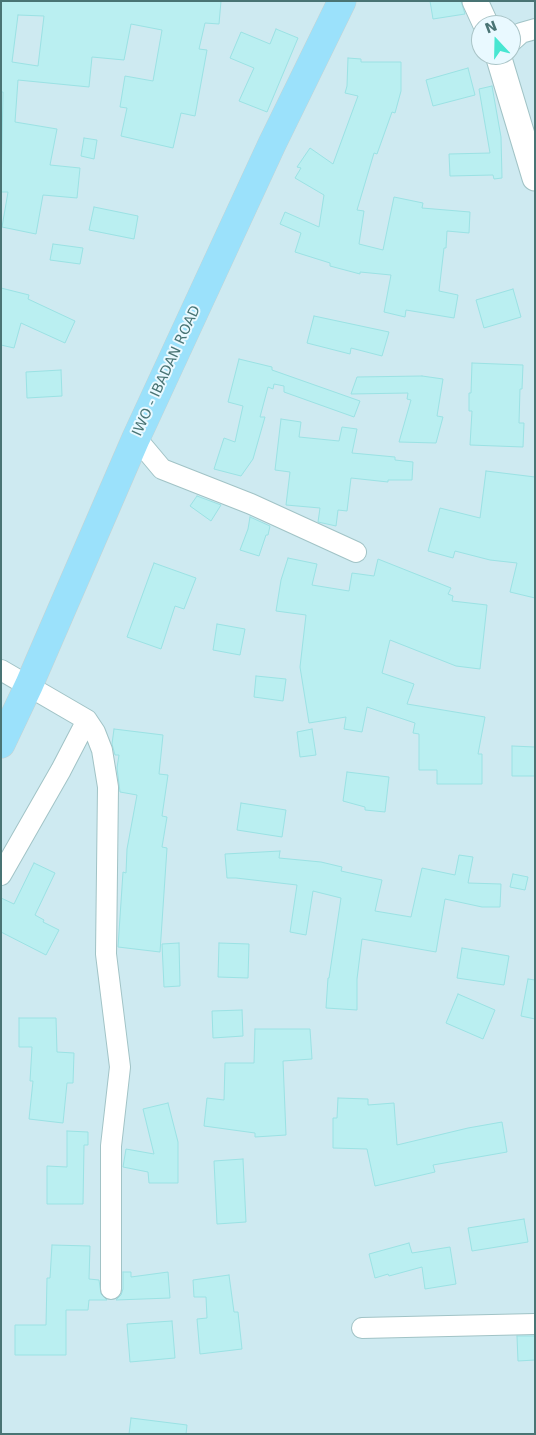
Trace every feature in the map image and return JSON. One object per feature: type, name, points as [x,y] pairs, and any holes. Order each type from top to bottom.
[{"type":"main road","name":"IWO - IBADAN ROAD","points":[[1,744],[29,685],[136,438],[272,144],[342,1]]},
{"type":"street","points":[[475,1],[481,15]]},
{"type":"street","points":[[521,34],[535,29]]},
{"type":"street","points":[[501,65],[535,178]]},
{"type":"street","points":[[136,438],[162,469],[251,504],[356,552]]},
{"type":"street","points":[[1,670],[87,720],[95,732],[102,750],[108,787],[106,954],[120,1067],[110,1146],[111,1289]]},
{"type":"street","points":[[1,875],[61,770],[87,720]]},
{"type":"street","points":[[362,1328],[535,1324]]},
{"type":"shaded area","points":[[1,1],[535,1],[535,1434],[1,1434]]},
{"type":"building","points":[[1,1],[221,1],[219,24],[205,23],[199,49],[207,50],[195,116],[181,113],[173,148],[121,136],[127,108],[120,107],[125,76],[153,81],[162,30],[131,24],[124,60],[92,57],[89,87],[18,80],[15,122],[57,129],[50,165],[80,168],[77,198],[43,195],[36,234],[2,227],[8,192],[1,192],[3,92],[1,92]],"holes":[[[18,15],[44,16],[38,66],[12,62]]]},
{"type":"building","points":[[430,1],[461,1],[465,14],[433,19]]},
{"type":"building","points":[[276,29],[298,38],[267,112],[239,101],[254,68],[230,58],[241,32],[270,44]]},
{"type":"building","points":[[348,58],[361,59],[361,62],[401,62],[401,91],[395,113],[392,112],[377,154],[374,153],[357,210],[364,211],[359,244],[383,250],[394,197],[423,203],[422,208],[470,212],[469,233],[447,231],[446,248],[444,248],[439,291],[458,295],[454,318],[406,310],[405,317],[384,312],[391,275],[360,272],[360,274],[330,266],[330,263],[295,252],[301,233],[280,224],[285,212],[319,227],[324,195],[295,178],[301,168],[297,167],[310,148],[333,164],[358,96],[345,93]]},
{"type":"building","points":[[468,68],[475,95],[433,106],[426,80]]},
{"type":"building","points":[[492,86],[501,137],[502,178],[494,179],[493,175],[450,176],[449,154],[490,153],[479,89]]},
{"type":"building","points":[[84,138],[97,140],[94,159],[81,156]]},
{"type":"building","points":[[94,207],[138,216],[134,239],[89,230]]},
{"type":"building","points":[[53,244],[83,248],[80,264],[50,260]]},
{"type":"building","points":[[1,288],[29,295],[28,299],[75,321],[65,343],[21,323],[14,348],[1,345]]},
{"type":"building","points":[[513,289],[521,317],[484,328],[476,300]]},
{"type":"building","points":[[314,316],[389,332],[382,356],[351,348],[350,354],[307,343]]},
{"type":"building","points":[[239,359],[272,367],[272,370],[360,401],[354,417],[284,392],[284,386],[274,384],[273,389],[268,387],[260,417],[265,417],[253,459],[241,476],[214,469],[224,438],[235,442],[243,406],[228,402]]},
{"type":"building","points":[[472,363],[523,365],[519,423],[524,423],[523,447],[470,445],[472,411],[469,411],[469,393],[471,393]]},
{"type":"building","points":[[61,370],[62,396],[27,398],[26,372]]},
{"type":"building","points":[[422,376],[443,379],[437,416],[443,417],[436,443],[399,442],[411,400],[407,399],[408,393],[351,394],[357,377]]},
{"type":"building","points":[[281,419],[301,422],[299,437],[339,441],[342,427],[357,429],[352,453],[395,457],[395,460],[413,462],[412,480],[388,480],[388,482],[351,478],[347,511],[338,510],[336,526],[318,522],[320,508],[286,505],[290,472],[275,470]]},
{"type":"building","points":[[486,471],[535,477],[535,598],[510,592],[517,563],[490,560],[455,551],[453,558],[428,551],[440,508],[480,518]]},
{"type":"building","points":[[197,496],[221,505],[211,521],[190,506]]},
{"type":"building","points":[[250,517],[270,526],[259,556],[240,550],[248,529]]},
{"type":"building","points":[[288,558],[317,564],[312,585],[349,591],[352,573],[374,576],[378,559],[451,588],[448,594],[453,596],[452,601],[487,605],[480,669],[456,666],[390,640],[382,673],[414,684],[407,704],[485,717],[478,754],[482,754],[482,784],[437,784],[437,770],[419,770],[419,734],[413,733],[415,723],[367,707],[362,732],[344,729],[346,717],[309,723],[300,667],[306,615],[276,611],[281,580]]},
{"type":"building","points":[[154,563],[196,578],[184,609],[175,606],[161,649],[127,637]]},
{"type":"building","points":[[217,624],[245,629],[240,655],[213,650]]},
{"type":"building","points":[[256,676],[286,679],[283,701],[254,697]]},
{"type":"building","points":[[114,729],[163,735],[159,774],[168,775],[162,816],[167,817],[162,847],[167,848],[160,952],[118,947],[123,872],[126,873],[127,849],[137,795],[120,792],[117,768],[119,755],[115,755],[112,744]]},
{"type":"building","points":[[312,729],[316,755],[300,757],[297,732]]},
{"type":"building","points":[[512,746],[535,747],[535,776],[512,776]]},
{"type":"building","points":[[347,772],[389,777],[385,812],[365,810],[365,807],[343,801]]},
{"type":"building","points":[[241,803],[286,810],[282,837],[237,830]]},
{"type":"building","points":[[280,851],[279,858],[321,862],[342,867],[341,871],[382,880],[375,911],[411,917],[422,868],[455,875],[459,855],[473,857],[468,883],[501,884],[500,907],[482,907],[445,899],[436,952],[362,939],[357,979],[357,1010],[326,1008],[328,978],[341,898],[313,891],[306,935],[290,932],[297,885],[227,878],[225,854]]},
{"type":"building","points":[[34,863],[55,873],[35,915],[44,920],[43,922],[59,930],[46,955],[1,932],[1,898],[14,904]]},
{"type":"building","points":[[513,874],[528,877],[525,890],[510,887]]},
{"type":"building","points":[[179,943],[180,986],[164,987],[162,944]]},
{"type":"building","points":[[219,943],[249,944],[248,978],[218,977]]},
{"type":"building","points":[[462,948],[509,956],[504,985],[457,978]]},
{"type":"building","points":[[528,979],[535,980],[535,1019],[521,1016]]},
{"type":"building","points":[[458,994],[495,1010],[483,1039],[446,1023]]},
{"type":"building","points":[[242,1010],[243,1036],[213,1038],[212,1011]]},
{"type":"building","points":[[19,1018],[56,1018],[57,1052],[74,1053],[73,1083],[67,1083],[63,1123],[29,1119],[33,1081],[30,1081],[32,1047],[19,1047]]},
{"type":"building","points":[[255,1029],[310,1029],[312,1059],[283,1061],[286,1135],[255,1137],[255,1133],[204,1126],[207,1098],[224,1100],[225,1063],[254,1063]]},
{"type":"building","points":[[338,1098],[368,1099],[368,1105],[394,1103],[397,1145],[502,1122],[507,1152],[433,1165],[435,1172],[375,1186],[367,1149],[333,1148],[333,1118],[337,1118]]},
{"type":"building","points":[[168,1103],[178,1142],[178,1183],[149,1183],[148,1172],[123,1167],[126,1149],[154,1154],[143,1109]]},
{"type":"building","points":[[67,1131],[88,1132],[88,1145],[84,1145],[83,1204],[47,1204],[47,1166],[67,1167]]},
{"type":"building","points":[[243,1159],[246,1222],[217,1224],[214,1161]]},
{"type":"building","points":[[524,1219],[528,1242],[472,1251],[468,1228]]},
{"type":"building","points":[[409,1243],[412,1253],[450,1247],[456,1284],[425,1289],[422,1267],[375,1278],[369,1254]]},
{"type":"building","points":[[52,1245],[90,1246],[89,1279],[99,1280],[101,1294],[107,1300],[89,1300],[88,1310],[66,1310],[66,1355],[15,1355],[15,1325],[46,1325],[47,1278],[50,1278]]},
{"type":"building","points":[[123,1272],[131,1272],[131,1277],[168,1272],[170,1298],[116,1300],[121,1295],[123,1289]]},
{"type":"building","points":[[229,1275],[234,1312],[238,1312],[242,1349],[200,1354],[197,1319],[207,1318],[206,1297],[194,1297],[193,1280]]},
{"type":"building","points":[[172,1321],[175,1358],[130,1362],[127,1324]]},
{"type":"building","points":[[517,1336],[535,1336],[535,1360],[518,1361]]},
{"type":"building","points":[[131,1418],[187,1425],[186,1434],[129,1434]]}]
